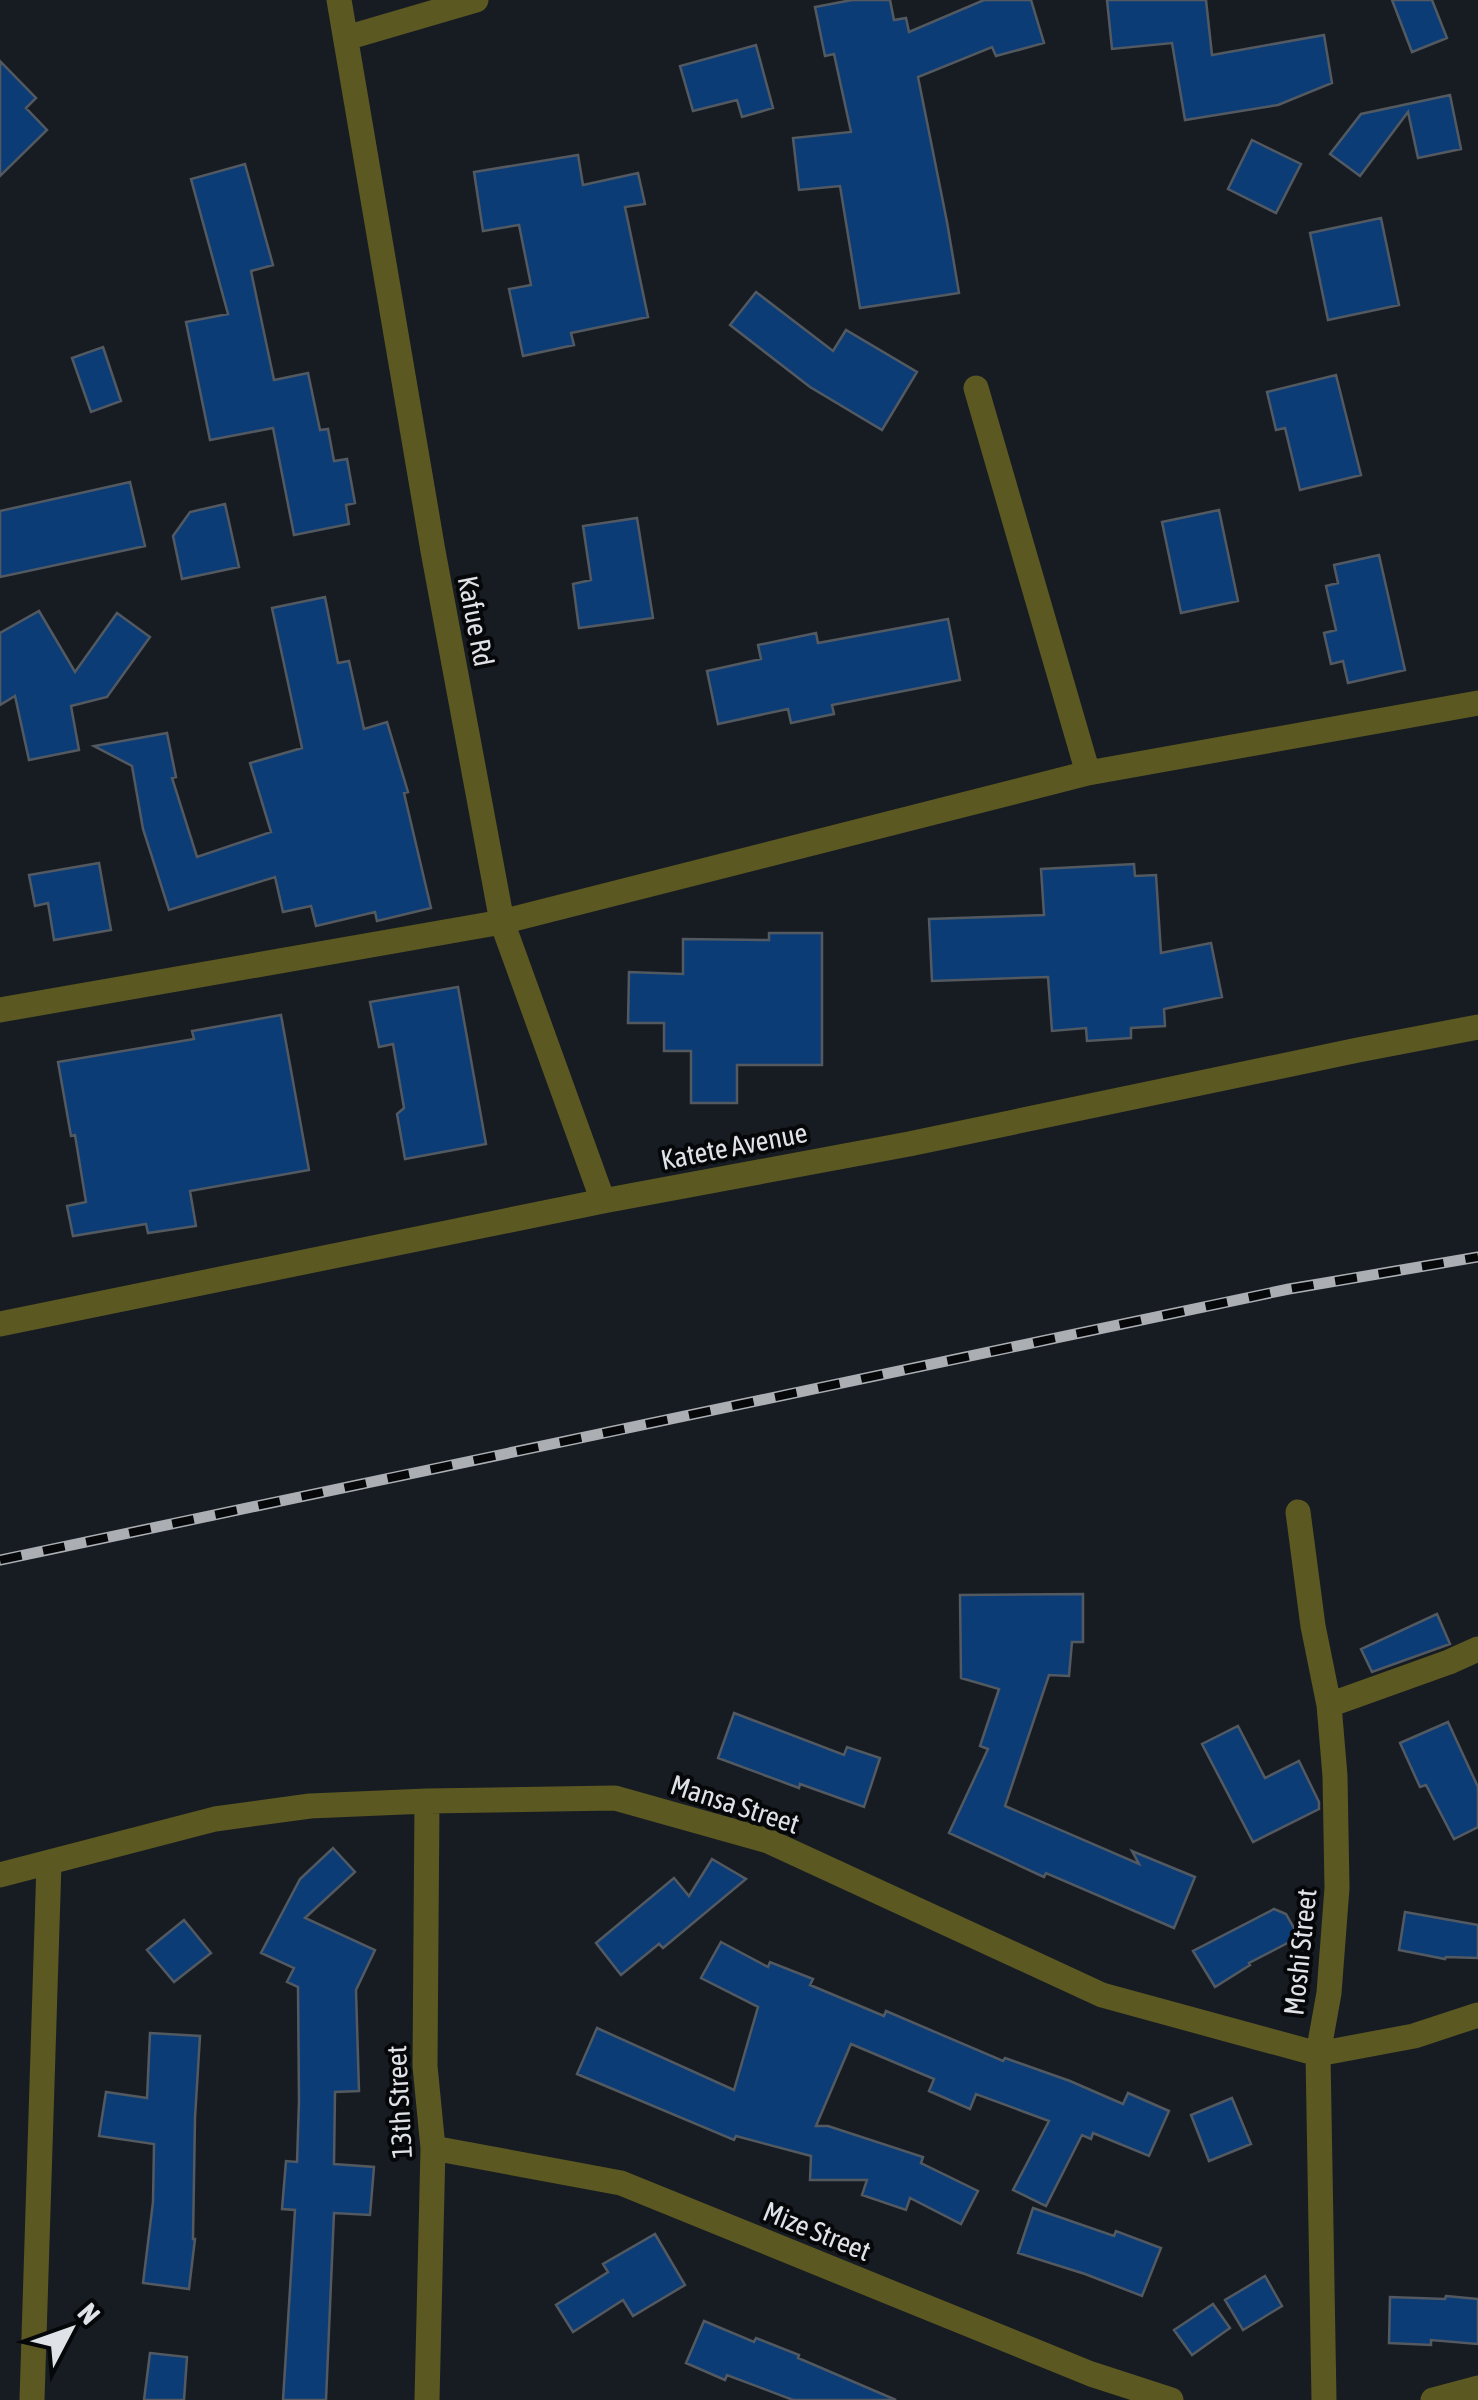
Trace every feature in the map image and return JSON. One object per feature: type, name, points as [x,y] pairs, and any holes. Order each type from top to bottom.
[{"type":"street","name":"Kafue Rd","points":[[339,0],[433,551],[502,922],[603,1201]]},
{"type":"street","points":[[346,38],[476,0]]},
{"type":"street","points":[[976,388],[1088,774]]},
{"type":"street","points":[[0,1010],[502,922],[1088,774],[1478,703]]},
{"type":"street","name":"Katete Avenue","points":[[0,1324],[1478,1027]]},
{"type":"street","name":"Moshi Street","points":[[1298,1512],[1313,1626],[1330,1705],[1335,1776],[1338,1888],[1329,1992],[1318,2054],[1324,2400]]},
{"type":"street","points":[[1330,1705],[1478,1649]]},
{"type":"street","name":"Mansa Street","points":[[0,1875],[215,1820],[310,1806],[616,1798],[768,1841],[1102,1995],[1318,2054],[1414,2036],[1478,2014]]},
{"type":"street","name":"13th Street","points":[[427,1801],[425,2066],[433,2148],[427,2400]]},
{"type":"street","points":[[32,2400],[50,1863]]},
{"type":"street","name":"Mize Street","points":[[433,2148],[621,2183],[1091,2374],[1171,2400]]},
{"type":"street","points":[[1433,2400],[1478,2388]]},
{"type":"building","points":[[852,0],[890,0],[894,20],[906,18],[909,32],[984,0],[1031,0],[1044,43],[996,56],[992,47],[918,77],[959,293],[860,308],[840,186],[799,190],[793,138],[851,132],[834,54],[825,56],[815,7]]},
{"type":"building","points":[[1107,0],[1206,0],[1212,55],[1324,35],[1332,83],[1278,105],[1185,120],[1172,43],[1112,49]]},
{"type":"building","points":[[1392,0],[1432,0],[1447,38],[1412,52]]},
{"type":"building","points":[[756,45],[773,108],[742,117],[737,100],[693,111],[680,66]]},
{"type":"building","points":[[0,61],[36,98],[26,108],[47,130],[0,176]]},
{"type":"building","points":[[1450,95],[1461,149],[1418,158],[1408,112],[1360,176],[1330,154],[1361,114]]},
{"type":"building","points":[[1252,140],[1301,164],[1276,213],[1228,189]]},
{"type":"building","points":[[578,155],[583,185],[638,173],[645,204],[625,207],[648,317],[571,333],[574,345],[523,356],[509,289],[531,285],[519,225],[483,231],[474,172]]},
{"type":"building","points":[[245,164],[273,265],[251,271],[274,380],[308,373],[320,430],[328,429],[334,461],[347,459],[355,503],[346,505],[349,524],[294,535],[273,428],[210,440],[186,322],[228,314],[191,179]]},
{"type":"building","points":[[1381,218],[1399,305],[1328,320],[1310,233]]},
{"type":"building","points":[[756,292],[833,351],[846,330],[917,372],[882,430],[810,387],[730,325]]},
{"type":"building","points":[[103,347],[121,401],[91,412],[72,358]]},
{"type":"building","points":[[1336,375],[1361,475],[1300,490],[1285,428],[1276,430],[1267,392]]},
{"type":"building","points":[[130,482],[145,546],[0,577],[0,511]]},
{"type":"building","points":[[225,504],[239,567],[182,579],[173,536],[190,512]]},
{"type":"building","points":[[1219,510],[1238,601],[1181,613],[1162,522]]},
{"type":"building","points":[[637,518],[653,618],[579,628],[573,584],[591,580],[583,526]]},
{"type":"building","points":[[1379,555],[1405,670],[1348,683],[1343,661],[1331,664],[1324,633],[1336,630],[1326,586],[1338,583],[1334,565]]},
{"type":"building","points":[[325,597],[338,663],[349,661],[364,729],[387,722],[408,792],[404,793],[431,908],[377,921],[375,912],[316,926],[311,906],[283,912],[275,877],[169,910],[143,829],[132,766],[94,746],[167,733],[176,777],[172,778],[197,857],[271,832],[250,763],[302,748],[272,608]]},
{"type":"building","points":[[39,611],[75,672],[117,613],[150,637],[107,697],[71,706],[79,750],[29,760],[15,696],[0,705],[0,633]]},
{"type":"building","points":[[948,619],[960,680],[832,705],[834,714],[791,723],[788,709],[718,724],[707,671],[761,659],[758,645],[816,633],[818,643]]},
{"type":"building","points":[[99,863],[111,930],[54,940],[48,903],[35,906],[29,875]]},
{"type":"building","points":[[1134,864],[1135,876],[1156,875],[1161,953],[1211,943],[1222,997],[1164,1009],[1165,1026],[1131,1028],[1131,1038],[1087,1041],[1086,1028],[1052,1031],[1048,977],[932,981],[929,919],[1044,915],[1041,869]]},
{"type":"building","points":[[769,933],[822,933],[822,1065],[737,1065],[737,1103],[691,1103],[691,1051],[664,1051],[664,1023],[628,1023],[629,972],[683,974],[683,939],[769,940]]},
{"type":"building","points":[[458,987],[486,1144],[405,1159],[397,1114],[404,1108],[393,1044],[379,1047],[370,1002]]},
{"type":"building","points":[[281,1015],[309,1170],[190,1191],[196,1226],[148,1233],[146,1224],[73,1236],[67,1206],[86,1202],[58,1062],[194,1039],[192,1031]]},
{"type":"building","points":[[1083,1594],[1083,1642],[1072,1642],[1069,1676],[1049,1675],[1005,1806],[1139,1864],[1132,1851],[1195,1877],[1174,1928],[1046,1873],[1044,1877],[949,1833],[988,1749],[980,1746],[999,1689],[961,1678],[960,1595]]},
{"type":"building","points":[[1437,1614],[1450,1644],[1372,1672],[1361,1649]]},
{"type":"building","points":[[734,1713],[844,1755],[847,1747],[880,1758],[864,1807],[718,1758]]},
{"type":"building","points":[[1448,1722],[1478,1787],[1478,1827],[1454,1839],[1426,1785],[1420,1787],[1400,1743]]},
{"type":"building","points":[[1238,1726],[1265,1778],[1299,1761],[1319,1802],[1319,1809],[1253,1842],[1202,1744]]},
{"type":"building","points":[[333,1848],[355,1872],[305,1918],[375,1950],[356,1990],[359,2091],[335,2092],[334,2164],[374,2167],[370,2215],[334,2213],[326,2400],[283,2400],[295,2210],[282,2209],[286,2161],[297,2162],[298,1987],[287,1982],[294,1968],[261,1953],[300,1879]]},
{"type":"building","points":[[712,1859],[746,1879],[663,1948],[660,1943],[621,1975],[596,1943],[674,1878],[689,1896]]},
{"type":"building","points":[[1274,1909],[1286,1914],[1299,1937],[1249,1963],[1215,1987],[1193,1951]]},
{"type":"building","points":[[1405,1912],[1478,1925],[1478,1958],[1445,1959],[1399,1950]]},
{"type":"building","points":[[184,1920],[211,1953],[174,1982],[147,1950]]},
{"type":"building","points":[[721,1942],[768,1967],[770,1962],[813,1979],[810,1985],[884,2016],[886,2011],[1003,2061],[1005,2058],[1070,2081],[1123,2104],[1128,2093],[1169,2111],[1149,2156],[1093,2133],[1091,2139],[1082,2135],[1046,2206],[1013,2190],[1049,2121],[976,2094],[970,2109],[929,2091],[934,2079],[851,2044],[816,2126],[828,2126],[923,2157],[921,2163],[978,2191],[961,2224],[910,2198],[906,2210],[862,2195],[867,2180],[810,2180],[811,2156],[736,2136],[734,2140],[577,2074],[597,2028],[734,2090],[758,2007],[701,1978]]},
{"type":"building","points":[[150,2033],[200,2036],[195,2239],[189,2289],[143,2283],[153,2202],[154,2144],[99,2136],[106,2092],[147,2098]]},
{"type":"building","points":[[1232,2098],[1251,2144],[1209,2161],[1191,2115]]},
{"type":"building","points":[[1033,2208],[1161,2248],[1142,2296],[1018,2253]]},
{"type":"building","points":[[655,2234],[685,2285],[633,2316],[623,2300],[573,2332],[556,2305],[608,2272],[603,2264]]},
{"type":"building","points":[[1265,2276],[1282,2306],[1243,2330],[1225,2300]]},
{"type":"building","points":[[1390,2297],[1478,2299],[1478,2344],[1431,2340],[1431,2345],[1389,2343]]},
{"type":"building","points":[[1213,2304],[1230,2328],[1192,2355],[1174,2330]]},
{"type":"building","points":[[704,2321],[799,2355],[798,2358],[896,2400],[793,2400],[727,2375],[725,2380],[686,2363]]},
{"type":"building","points":[[150,2353],[187,2357],[184,2400],[144,2400]]},
{"type":"railway","points":[[0,1560],[1289,1289],[1478,1257]]}]
